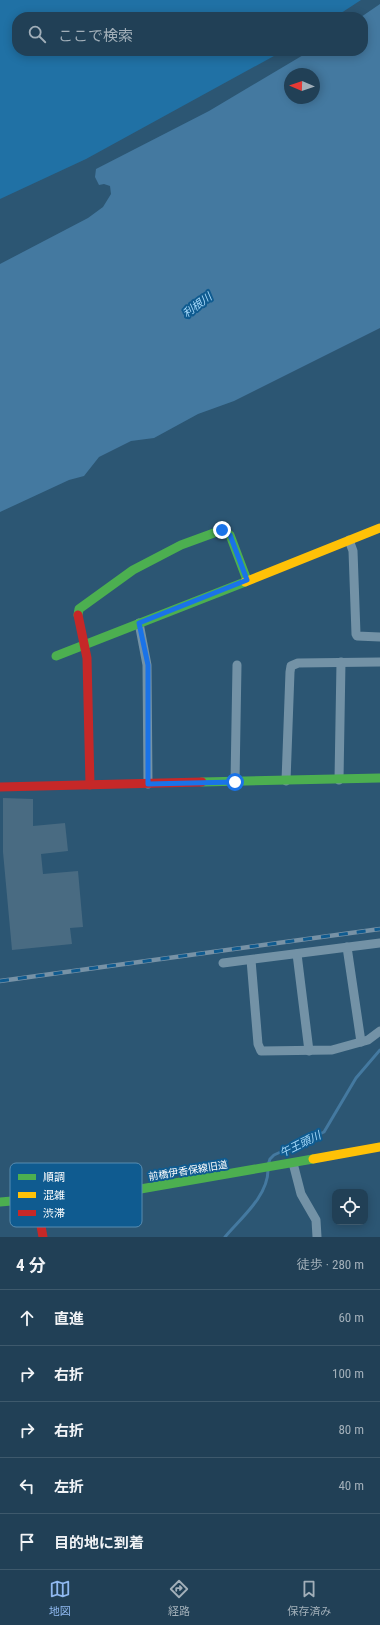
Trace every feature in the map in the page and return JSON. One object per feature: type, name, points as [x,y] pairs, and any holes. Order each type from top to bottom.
[{"type":"street","points":[[56,656],[380,528]]},
{"type":"street","points":[[90,785],[86,644],[77,616],[78,609],[133,570],[181,545],[219,531],[225,531],[230,535],[247,580]]},
{"type":"street","points":[[349,540],[353,550],[356,634],[357,636],[380,637]]},
{"type":"street","points":[[139,623],[148,665],[148,784]]},
{"type":"street","points":[[339,780],[341,662]]},
{"type":"street","points":[[286,781],[291,666],[298,663],[380,662]]},
{"type":"street","points":[[235,782],[237,665]]},
{"type":"street","points":[[0,787],[380,778]]},
{"type":"street","points":[[223,963],[380,943]]},
{"type":"street","points":[[347,947],[361,1042]]},
{"type":"street","points":[[297,954],[309,1051]]},
{"type":"street","points":[[251,960],[260,1050],[263,1052],[332,1050],[368,1040],[380,1031]]},
{"type":"street","points":[[316,1237],[317,1224],[313,1213],[301,1194],[293,1164],[380,1147]]},
{"type":"street","name":"前橋伊香保線旧道","points":[[142,1189],[293,1164]]},
{"type":"street","name":"前橋伊香保線旧道","points":[[0,1202],[10,1201]]},
{"type":"street","points":[[41,1227],[43,1237]]},
{"type":"shaded area","points":[[0,0],[361,0],[343,12],[12,12],[12,56],[274,56],[86,159],[0,199]]},
{"type":"water","name":"利根川","points":[[380,4],[380,328],[234,401],[198,414],[154,438],[131,441],[99,457],[84,476],[69,480],[0,512],[0,264],[88,218],[103,207],[111,194],[110,186],[104,184],[99,185],[95,177],[96,169],[209,111],[302,56],[368,56],[368,12]]},
{"type":"building","points":[[3,798],[33,799],[33,826],[65,823],[68,851],[41,854],[43,874],[78,871],[83,927],[70,928],[72,944],[12,950],[3,852]]},
{"type":"waterway","name":"午王頭川","points":[[268,1165],[270,1159],[274,1155],[324,1132],[356,1078],[380,1050]]},
{"type":"waterway","name":"午王頭川","points":[[225,1237],[259,1198],[267,1180],[268,1170]]},
{"type":"railway","points":[[0,981],[380,929]]},
{"type":"traffic: fast","points":[[78,615],[79,609],[133,570],[181,545],[222,530],[230,535],[247,580]]},
{"type":"traffic: fast","points":[[56,656],[245,582]]},
{"type":"traffic: fast","points":[[202,782],[380,778]]},
{"type":"traffic: fast","points":[[142,1189],[313,1159]]},
{"type":"traffic: fast","points":[[0,1202],[10,1201]]},
{"type":"traffic: slow","points":[[245,582],[380,528]]},
{"type":"traffic: slow","points":[[313,1159],[380,1147]]},
{"type":"traffic: jam","points":[[78,615],[87,658],[90,785]]},
{"type":"traffic: jam","points":[[0,787],[202,782]]},
{"type":"traffic: jam","points":[[41,1227],[43,1237]]},
{"type":"route","points":[[222,530],[228,532],[230,535],[247,580],[139,623],[148,665],[148,784],[235,782]]}]
